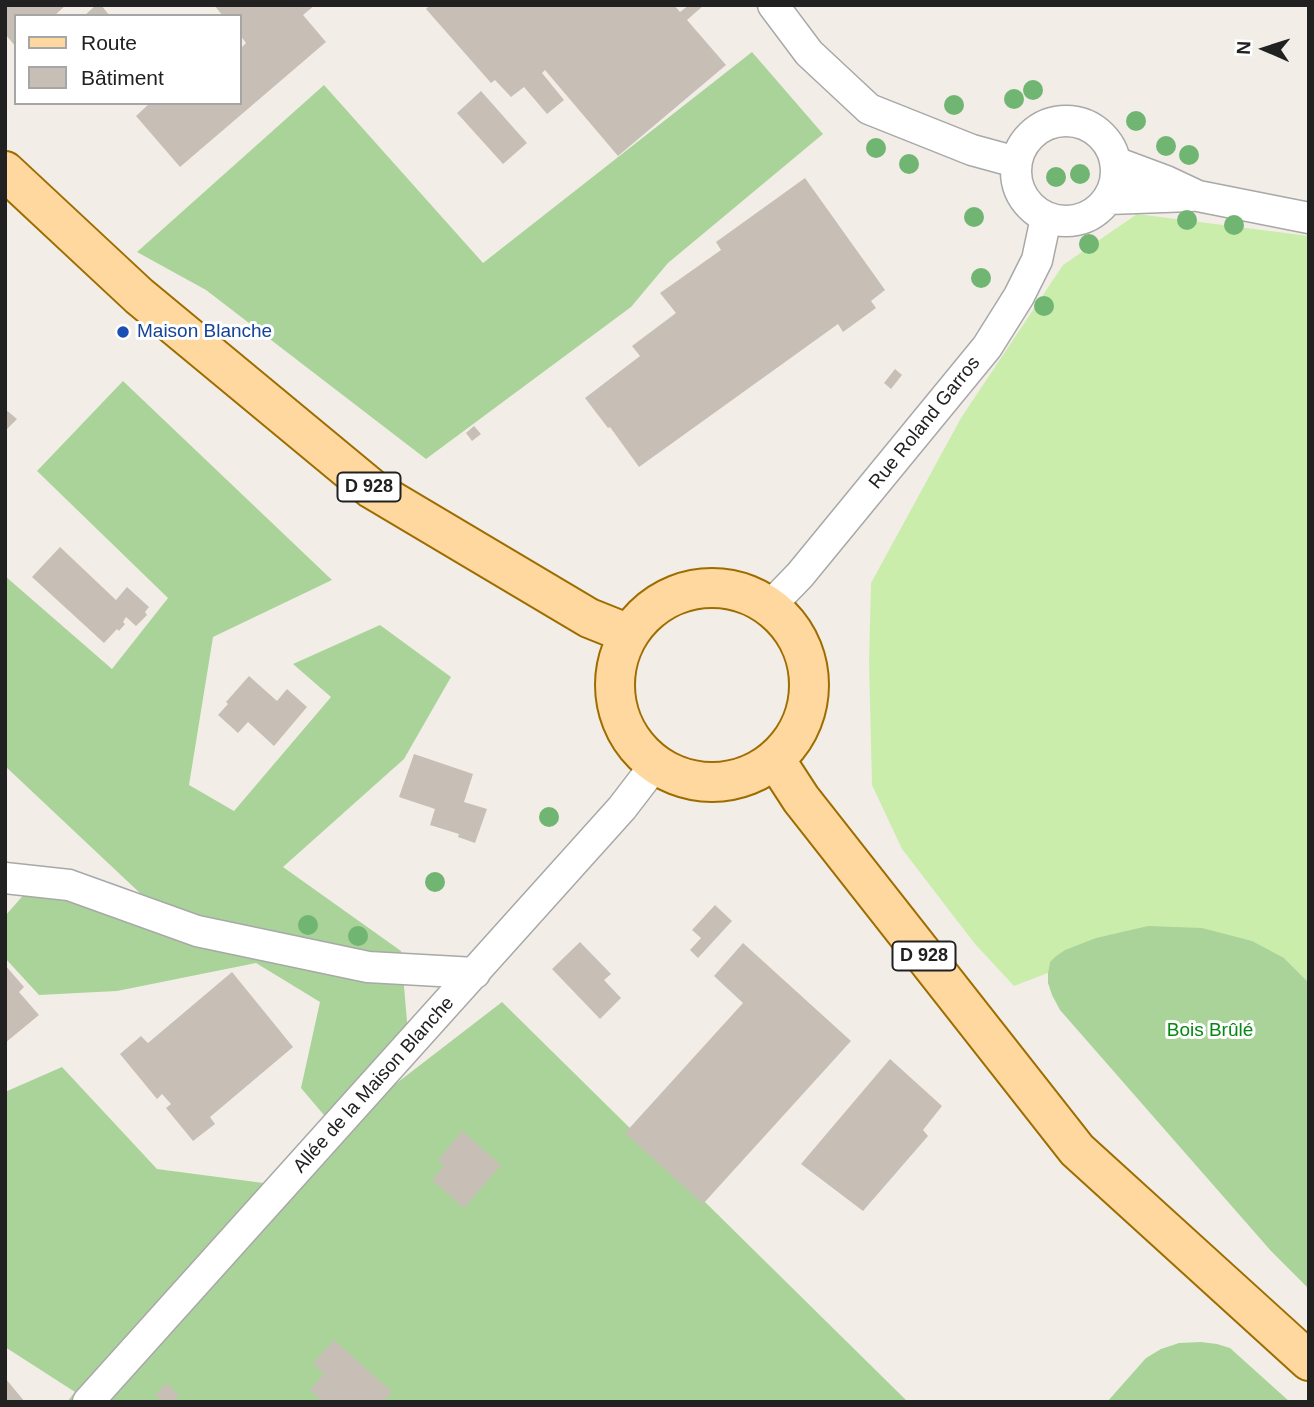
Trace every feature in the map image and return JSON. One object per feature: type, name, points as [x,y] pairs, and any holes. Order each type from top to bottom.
[{"type":"main road","name":"D 928","points":[[10,186],[372,489],[589,618],[629,634]]},
{"type":"main road","points":[[709,587],[741,592],[769,607],[790,627],[804,653],[809,681],[806,710],[794,737],[775,759],[747,776],[716,783],[684,779],[655,765],[634,744],[620,718],[614,690],[617,661],[629,634],[649,610],[677,594],[709,587]]},
{"type":"main road","name":"D 928","points":[[775,759],[801,799],[1077,1150],[1309,1361]]},
{"type":"street","points":[[773,5],[809,53],[869,109],[972,150],[1016,162]]},
{"type":"street","points":[[1065,120],[1083,123],[1097,132],[1109,145],[1115,162],[1114,187],[1108,199],[1096,211],[1081,219],[1063,222],[1046,218],[1032,209],[1021,195],[1016,179],[1016,162],[1022,146],[1033,132],[1048,123],[1065,120]]},
{"type":"street","points":[[1115,162],[1198,196]]},
{"type":"street","points":[[1108,199],[1198,196],[1309,218]]},
{"type":"street","name":"Rue Roland Garros","points":[[769,607],[800,575],[987,347],[1019,296],[1037,260],[1046,218]]},
{"type":"street","name":"Allée de la Maison Blanche","points":[[89,1402],[622,808],[655,765]]},
{"type":"street","points":[[5,878],[69,885],[197,931],[368,967],[475,973]]},
{"type":"green space","points":[[752,52],[823,134],[668,263],[631,307],[426,459],[206,290],[137,252],[324,85],[483,263]]},
{"type":"green space","points":[[1137,214],[1309,236],[1309,983],[1284,958],[1050,962],[1048,973],[1014,986],[975,944],[902,849],[872,785],[869,662],[871,583],[961,418],[1063,265]]},
{"type":"green space","points":[[123,381],[332,580],[213,637],[189,785],[234,811],[331,697],[293,664],[380,625],[451,677],[404,759],[283,867],[401,951],[408,1033],[329,1121],[301,1088],[320,1002],[256,963],[117,991],[39,995],[5,958],[5,916],[27,891],[136,915],[142,895],[5,766],[5,576],[112,669],[168,598],[37,471]]},
{"type":"green space","name":"Bois Brûlé","points":[[1148,926],[1202,928],[1252,941],[1284,958],[1309,983],[1309,1289],[1271,1251],[1060,1010],[1052,995],[1048,973],[1050,962],[1055,957],[1065,950],[1096,938]]},
{"type":"green space","points":[[502,1002],[908,1402],[67,1402],[75,1392],[5,1347],[5,1092],[62,1067],[157,1169],[271,1184],[350,1119]]},
{"type":"green space","points":[[1201,1342],[1230,1348],[1290,1402],[1107,1402],[1146,1358],[1179,1343]]},
{"type":"building","points":[[5,5],[66,5],[56,14],[14,14],[14,45],[5,34]]},
{"type":"building","points":[[96,5],[101,5],[108,14],[86,14]]},
{"type":"building","points":[[214,5],[315,5],[303,15],[326,42],[180,167],[136,116],[148,105],[242,105],[242,47],[246,43],[242,38],[242,14],[221,14]]},
{"type":"building","points":[[430,5],[674,5],[680,12],[689,5],[704,5],[687,20],[726,65],[618,156],[545,70],[542,73],[564,100],[547,114],[524,87],[511,97],[495,80],[491,83],[426,9]]},
{"type":"building","points":[[481,91],[527,143],[503,164],[457,113]]},
{"type":"building","points":[[805,178],[885,290],[871,301],[876,308],[843,332],[838,324],[639,467],[585,398],[640,356],[632,346],[676,313],[660,293],[721,250],[716,242]]},
{"type":"building","points":[[895,369],[902,375],[891,389],[884,383]]},
{"type":"building","points":[[5,409],[17,419],[5,431]]},
{"type":"building","points":[[474,426],[481,434],[472,441],[466,433]]},
{"type":"building","points":[[60,547],[116,600],[127,587],[149,607],[145,612],[147,615],[136,626],[126,617],[123,622],[125,624],[104,643],[32,577]]},
{"type":"building","points":[[249,676],[277,701],[287,689],[307,707],[274,746],[248,722],[238,733],[218,715]]},
{"type":"building","points":[[414,754],[473,774],[464,802],[487,809],[475,843],[458,837],[459,834],[430,825],[435,809],[399,797]]},
{"type":"building","points":[[715,905],[732,921],[698,958],[690,950],[701,938],[692,930]]},
{"type":"building","points":[[580,942],[611,974],[604,980],[621,998],[600,1019],[552,969]]},
{"type":"building","points":[[743,943],[851,1041],[703,1204],[625,1133],[743,1003],[714,976]]},
{"type":"building","points":[[5,965],[24,987],[19,992],[39,1015],[5,1043]]},
{"type":"building","points":[[232,972],[293,1047],[210,1117],[215,1124],[193,1141],[166,1108],[171,1104],[162,1094],[157,1099],[120,1054],[141,1036],[148,1043]]},
{"type":"building","points":[[890,1059],[942,1106],[923,1130],[928,1136],[863,1211],[801,1164]]},
{"type":"building","points":[[462,1131],[501,1165],[464,1208],[432,1180],[444,1166],[438,1160]]},
{"type":"building","points":[[334,1340],[392,1392],[383,1402],[323,1402],[310,1390],[324,1374],[313,1363]]},
{"type":"building","points":[[5,1378],[25,1402],[5,1402]]},
{"type":"building","points":[[166,1383],[179,1395],[173,1402],[163,1402],[155,1395]]},
{"type":"place","name":"Maison Blanche","points":[[123,332]]}]
